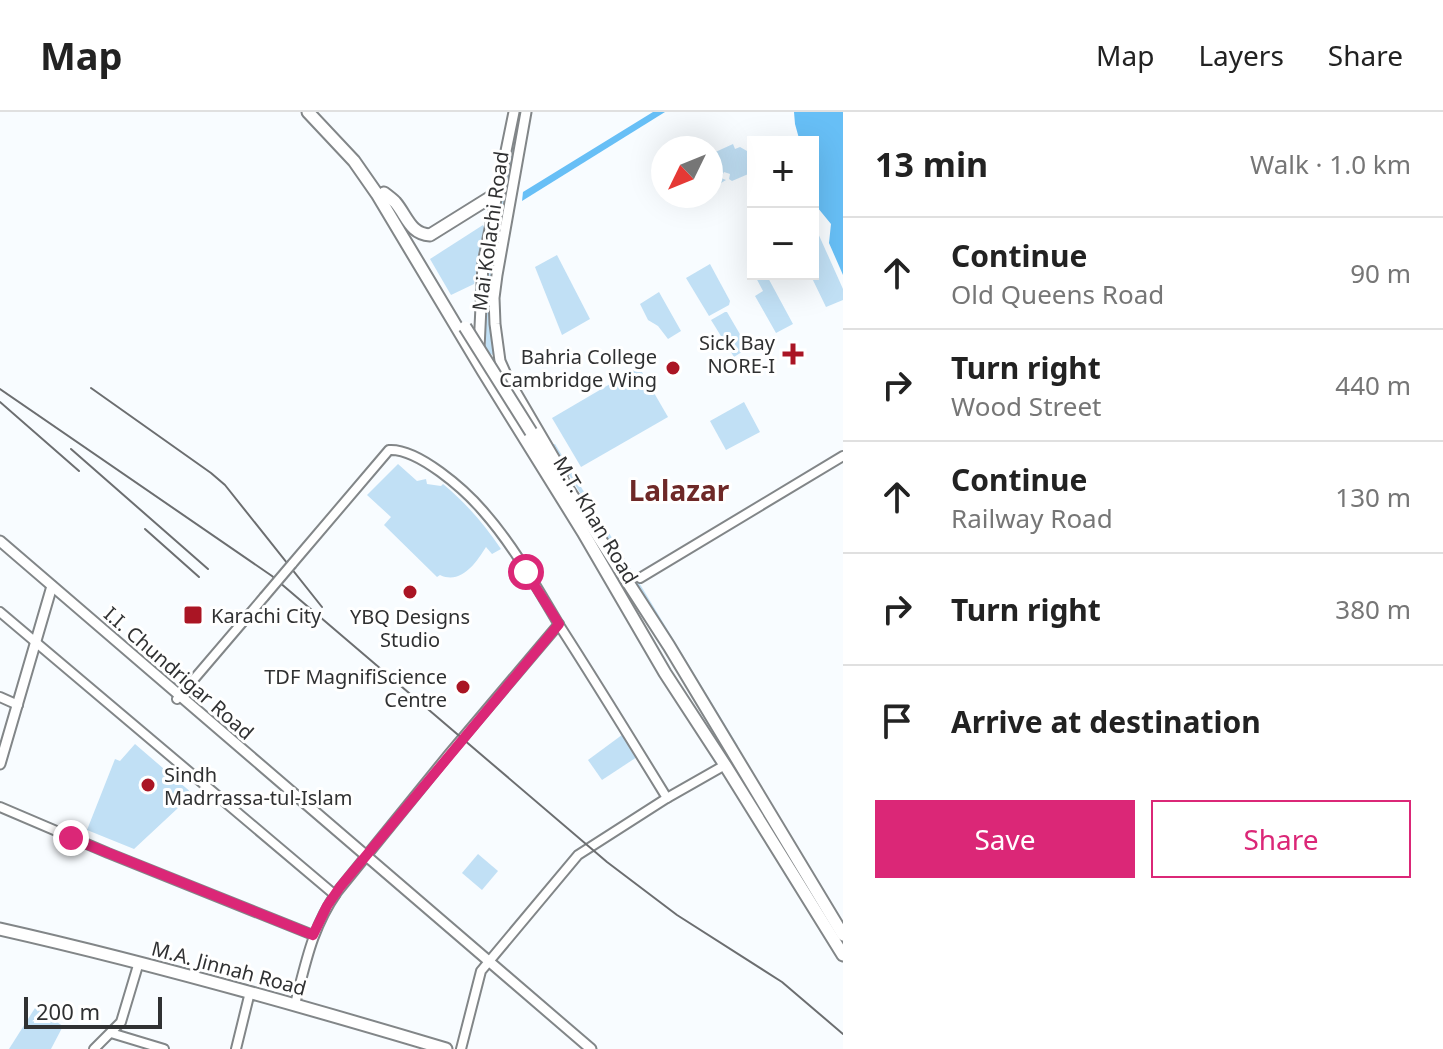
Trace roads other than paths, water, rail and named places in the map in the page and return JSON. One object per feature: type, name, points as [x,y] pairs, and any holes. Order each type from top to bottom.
[{"type":"highway","name":"M.T. Khan Road","points":[[308,112],[366,176],[415,249],[628,583],[843,935]]},
{"type":"highway","name":"M.T. Khan Road","points":[[318,112],[349,145],[384,193],[483,371],[685,706],[842,952]]},
{"type":"highway","points":[[384,193],[396,203],[419,234],[430,235],[499,192]]},
{"type":"highway","points":[[586,538],[607,564],[639,618],[644,619],[628,583]]},
{"type":"highway","points":[[685,706],[651,643],[653,639],[659,642],[687,688],[714,721]]},
{"type":"highway","name":"M.A. Jinnah Road","points":[[0,929],[139,962],[446,1049]]},
{"type":"main road","name":"Mai Kolachi Road","points":[[483,371],[478,358],[483,263],[514,112]]},
{"type":"main road","name":"Mai Kolachi Road","points":[[526,112],[494,298],[497,345],[508,379],[590,523]]},
{"type":"main road","name":"I.I. Chundrigar Road","points":[[0,544],[181,694],[364,857],[588,1049]]},
{"type":"main road","points":[[0,764],[51,588]]},
{"type":"street","points":[[181,694],[389,450],[399,449],[448,477],[491,520],[667,798]]},
{"type":"street","points":[[640,578],[843,456]]},
{"type":"street","points":[[0,612],[335,895]]},
{"type":"street","points":[[295,1004],[313,935],[335,895],[559,624]]},
{"type":"street","points":[[0,697],[18,705]]},
{"type":"street","points":[[461,1049],[481,971],[578,855],[725,765]]},
{"type":"street","points":[[0,807],[313,935]]},
{"type":"street","points":[[94,1049],[121,1022],[139,962]]},
{"type":"street","points":[[236,1049],[250,992]]},
{"type":"street","points":[[111,1033],[164,1049]]},
{"type":"water","points":[[653,112],[665,112],[522,201],[523,192]]},
{"type":"water","points":[[794,112],[843,112],[843,275],[829,243],[831,224],[819,209],[819,136],[798,136]]},
{"type":"railway","points":[[91,388],[225,485],[322,607]]},
{"type":"railway","points":[[0,389],[272,576],[607,862],[677,915],[782,982],[843,1034]]},
{"type":"railway","points":[[0,402],[79,471]]},
{"type":"railway","points":[[71,449],[208,569]]},
{"type":"railway","points":[[145,529],[199,577]]},
{"type":"place","name":"Sick Bay NORE-I","points":[[793,354]]},
{"type":"place","name":"Bahria College Cambridge Wing","points":[[673,368]]},
{"type":"place","name":"YBQ Designs Studio","points":[[410,592]]},
{"type":"place","name":"Karachi City","points":[[193,615]]},
{"type":"place","name":"TDF MagnifiScience Centre","points":[[463,687]]},
{"type":"place","name":"Sindh Madrrassa-tul-Islam","points":[[148,785]]},
{"type":"district","name":"Lalazar","points":[[679,490]]}]
